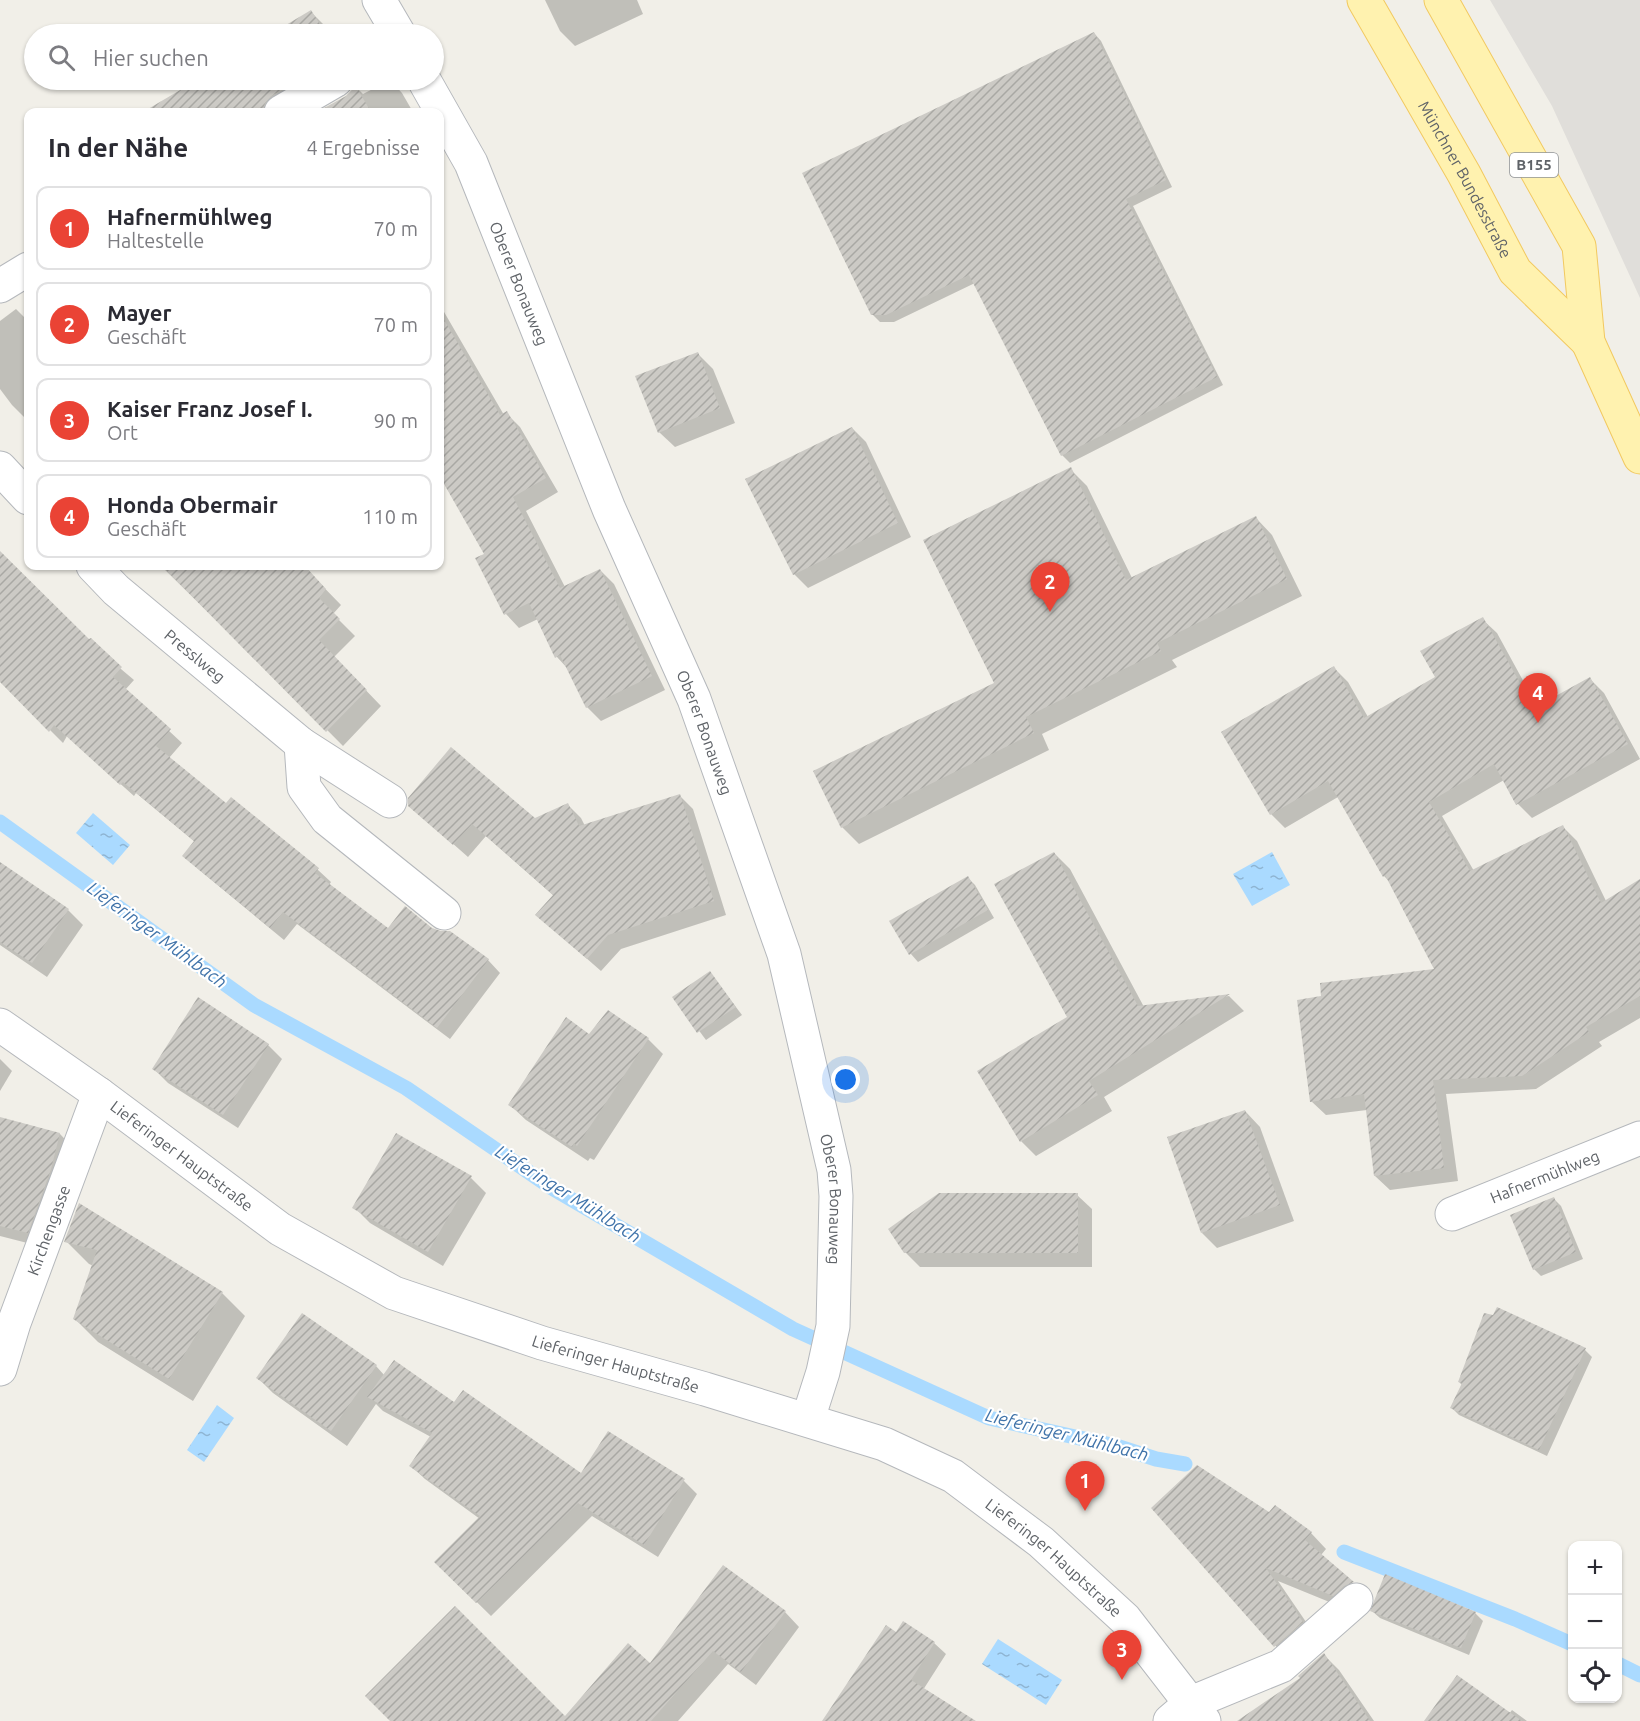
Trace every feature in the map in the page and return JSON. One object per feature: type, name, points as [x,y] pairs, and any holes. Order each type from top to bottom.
[{"type":"main road","name":"Münchner Bundesstraße","points":[[1364,0],[1464,174],[1515,271],[1588,342]]},
{"type":"main road","name":"Münchner Bundesstraße","points":[[1442,0],[1579,246],[1588,342],[1640,457]]},
{"type":"street","points":[[380,0],[393,24]]},
{"type":"street","points":[[288,108],[319,90]]},
{"type":"street","name":"Oberer Bonauweg","points":[[430,90],[440,108]]},
{"type":"street","name":"Oberer Bonauweg","points":[[444,115],[471,163],[609,509],[694,699],[784,954],[834,1170],[836,1196],[833,1326],[823,1372],[808,1419]]},
{"type":"street","points":[[0,286],[24,271]]},
{"type":"street","points":[[0,468],[24,494]]},
{"type":"street","name":"Presslweg","points":[[97,570],[116,590],[301,744],[390,801]]},
{"type":"street","points":[[301,744],[304,787],[327,819],[444,913]]},
{"type":"street","name":"Lieferinger Hauptstraße","points":[[0,1025],[99,1094],[280,1229],[394,1293],[542,1343],[808,1419],[884,1444],[953,1476],[1041,1542],[1125,1618],[1188,1715]]},
{"type":"street","name":"Kirchengasse","points":[[0,1369],[14,1323],[99,1094]]},
{"type":"street","name":"Hafnermühlweg","points":[[1452,1214],[1640,1138]]},
{"type":"street","points":[[1188,1715],[1281,1666],[1356,1600]]},
{"type":"shaded area","points":[[1490,0],[1640,0],[1640,298],[1552,106]]},
{"type":"water","points":[[93,813],[130,845],[113,865],[76,833]]},
{"type":"water","points":[[1272,852],[1290,885],[1252,906],[1233,874]]},
{"type":"water","points":[[217,1405],[234,1418],[204,1462],[187,1450]]},
{"type":"water","points":[[998,1639],[1062,1680],[1046,1705],[982,1664]]},
{"type":"building","points":[[311,10],[320,24],[288,24]]},
{"type":"building","points":[[1094,32],[1166,180],[1126,199],[1217,377],[1061,456],[969,275],[886,315],[871,315],[802,173]]},
{"type":"building","points":[[180,90],[282,90],[271,96],[263,108],[150,108]]},
{"type":"building","points":[[352,90],[358,90],[369,108],[324,108]]},
{"type":"building","points":[[444,320],[500,415],[507,411],[546,478],[513,497],[560,588],[600,569],[652,676],[586,708],[560,655],[555,658],[529,603],[504,615],[475,558],[484,554],[444,484]]},
{"type":"building","points":[[698,352],[720,408],[658,433],[635,376]]},
{"type":"building","points":[[852,427],[898,523],[793,575],[745,479]]},
{"type":"building","points":[[1071,467],[1126,580],[1256,516],[1287,579],[1157,643],[1161,651],[1026,717],[1034,733],[841,828],[813,771],[994,683],[923,540]]},
{"type":"building","points":[[0,551],[89,639],[91,638],[122,667],[113,677],[171,729],[156,746],[226,803],[231,797],[319,868],[315,873],[388,928],[405,906],[432,928],[450,931],[489,959],[437,1028],[283,912],[270,928],[182,856],[194,841],[123,782],[120,785],[54,725],[49,732],[0,682]]},
{"type":"building","points":[[166,570],[309,570],[326,589],[319,598],[340,619],[319,640],[367,690],[326,732]]},
{"type":"building","points":[[1483,617],[1534,708],[1590,677],[1628,744],[1516,805],[1494,764],[1429,802],[1470,871],[1563,825],[1601,903],[1640,879],[1640,996],[1586,1027],[1589,1032],[1522,1076],[1433,1080],[1444,1168],[1374,1176],[1364,1094],[1310,1102],[1297,1000],[1321,996],[1320,983],[1434,969],[1385,875],[1383,877],[1328,781],[1270,815],[1221,732],[1334,666],[1364,718],[1435,677],[1420,651]]},
{"type":"building","points":[[451,747],[535,818],[568,803],[579,826],[680,794],[714,901],[608,935],[587,959],[535,915],[553,895],[472,824],[453,845],[408,806],[408,798]]},
{"type":"building","points":[[1054,852],[1138,1006],[1230,994],[1089,1081],[1098,1095],[1020,1142],[977,1071],[1067,1017],[994,884]]},
{"type":"building","points":[[0,862],[69,909],[32,963],[0,942]]},
{"type":"building","points":[[968,876],[988,910],[909,955],[889,921]]},
{"type":"building","points":[[710,971],[736,1007],[697,1033],[672,997]]},
{"type":"building","points":[[198,997],[269,1044],[223,1115],[152,1069]]},
{"type":"building","points":[[608,1010],[649,1038],[577,1146],[574,1143],[572,1147],[508,1105],[566,1017],[589,1034]]},
{"type":"building","points":[[1245,1110],[1280,1205],[1201,1233],[1167,1137]]},
{"type":"building","points":[[0,1117],[60,1133],[51,1169],[28,1233],[0,1226]]},
{"type":"building","points":[[396,1133],[472,1176],[428,1252],[352,1208]]},
{"type":"building","points":[[939,1193],[1078,1193],[1078,1253],[904,1253],[888,1229]]},
{"type":"building","points":[[1554,1197],[1576,1252],[1533,1270],[1510,1215]]},
{"type":"building","points":[[79,1203],[223,1292],[169,1379],[73,1319],[97,1250],[64,1242]]},
{"type":"building","points":[[1497,1307],[1586,1348],[1539,1450],[1450,1408],[1462,1383],[1458,1382],[1484,1313],[1493,1315]]},
{"type":"building","points":[[302,1313],[377,1365],[331,1431],[256,1378]]},
{"type":"building","points":[[394,1360],[454,1402],[463,1390],[581,1473],[608,1431],[685,1479],[644,1545],[578,1503],[476,1603],[434,1562],[480,1516],[409,1466],[432,1433],[367,1397]]},
{"type":"building","points":[[1197,1465],[1269,1512],[1275,1505],[1312,1532],[1305,1540],[1354,1582],[1344,1586],[1333,1596],[1266,1568],[1303,1622],[1274,1647],[1151,1508]]},
{"type":"building","points":[[723,1565],[786,1611],[741,1672],[713,1651],[651,1721],[390,1721],[365,1696],[455,1606],[565,1716],[628,1643],[650,1663]]},
{"type":"building","points":[[1385,1574],[1476,1612],[1461,1648],[1370,1611]]},
{"type":"building","points":[[903,1621],[935,1642],[911,1680],[976,1721],[822,1721],[886,1625],[896,1632]]},
{"type":"building","points":[[1324,1653],[1370,1721],[1237,1721],[1300,1678],[1298,1676]]},
{"type":"building","points":[[1457,1675],[1522,1721],[1424,1721]]},
{"type":"waterway","name":"Lieferinger Mühlbach","points":[[0,822],[254,1005],[406,1088],[552,1188],[793,1329],[989,1418],[1185,1464]]},
{"type":"waterway","name":"Lieferinger Mühlbach","points":[[1344,1552],[1568,1642]]},
{"type":"waterway","name":"Lieferinger Mühlbach","points":[[1622,1666],[1640,1675]]},
{"type":"place","name":"Mayer","points":[[1050,612]]},
{"type":"place","name":"Honda Obermair","points":[[1538,723]]},
{"type":"place","name":"Hafnermühlweg","points":[[1085,1511]]},
{"type":"place","name":"Kaiser Franz Josef I.","points":[[1122,1680]]}]
